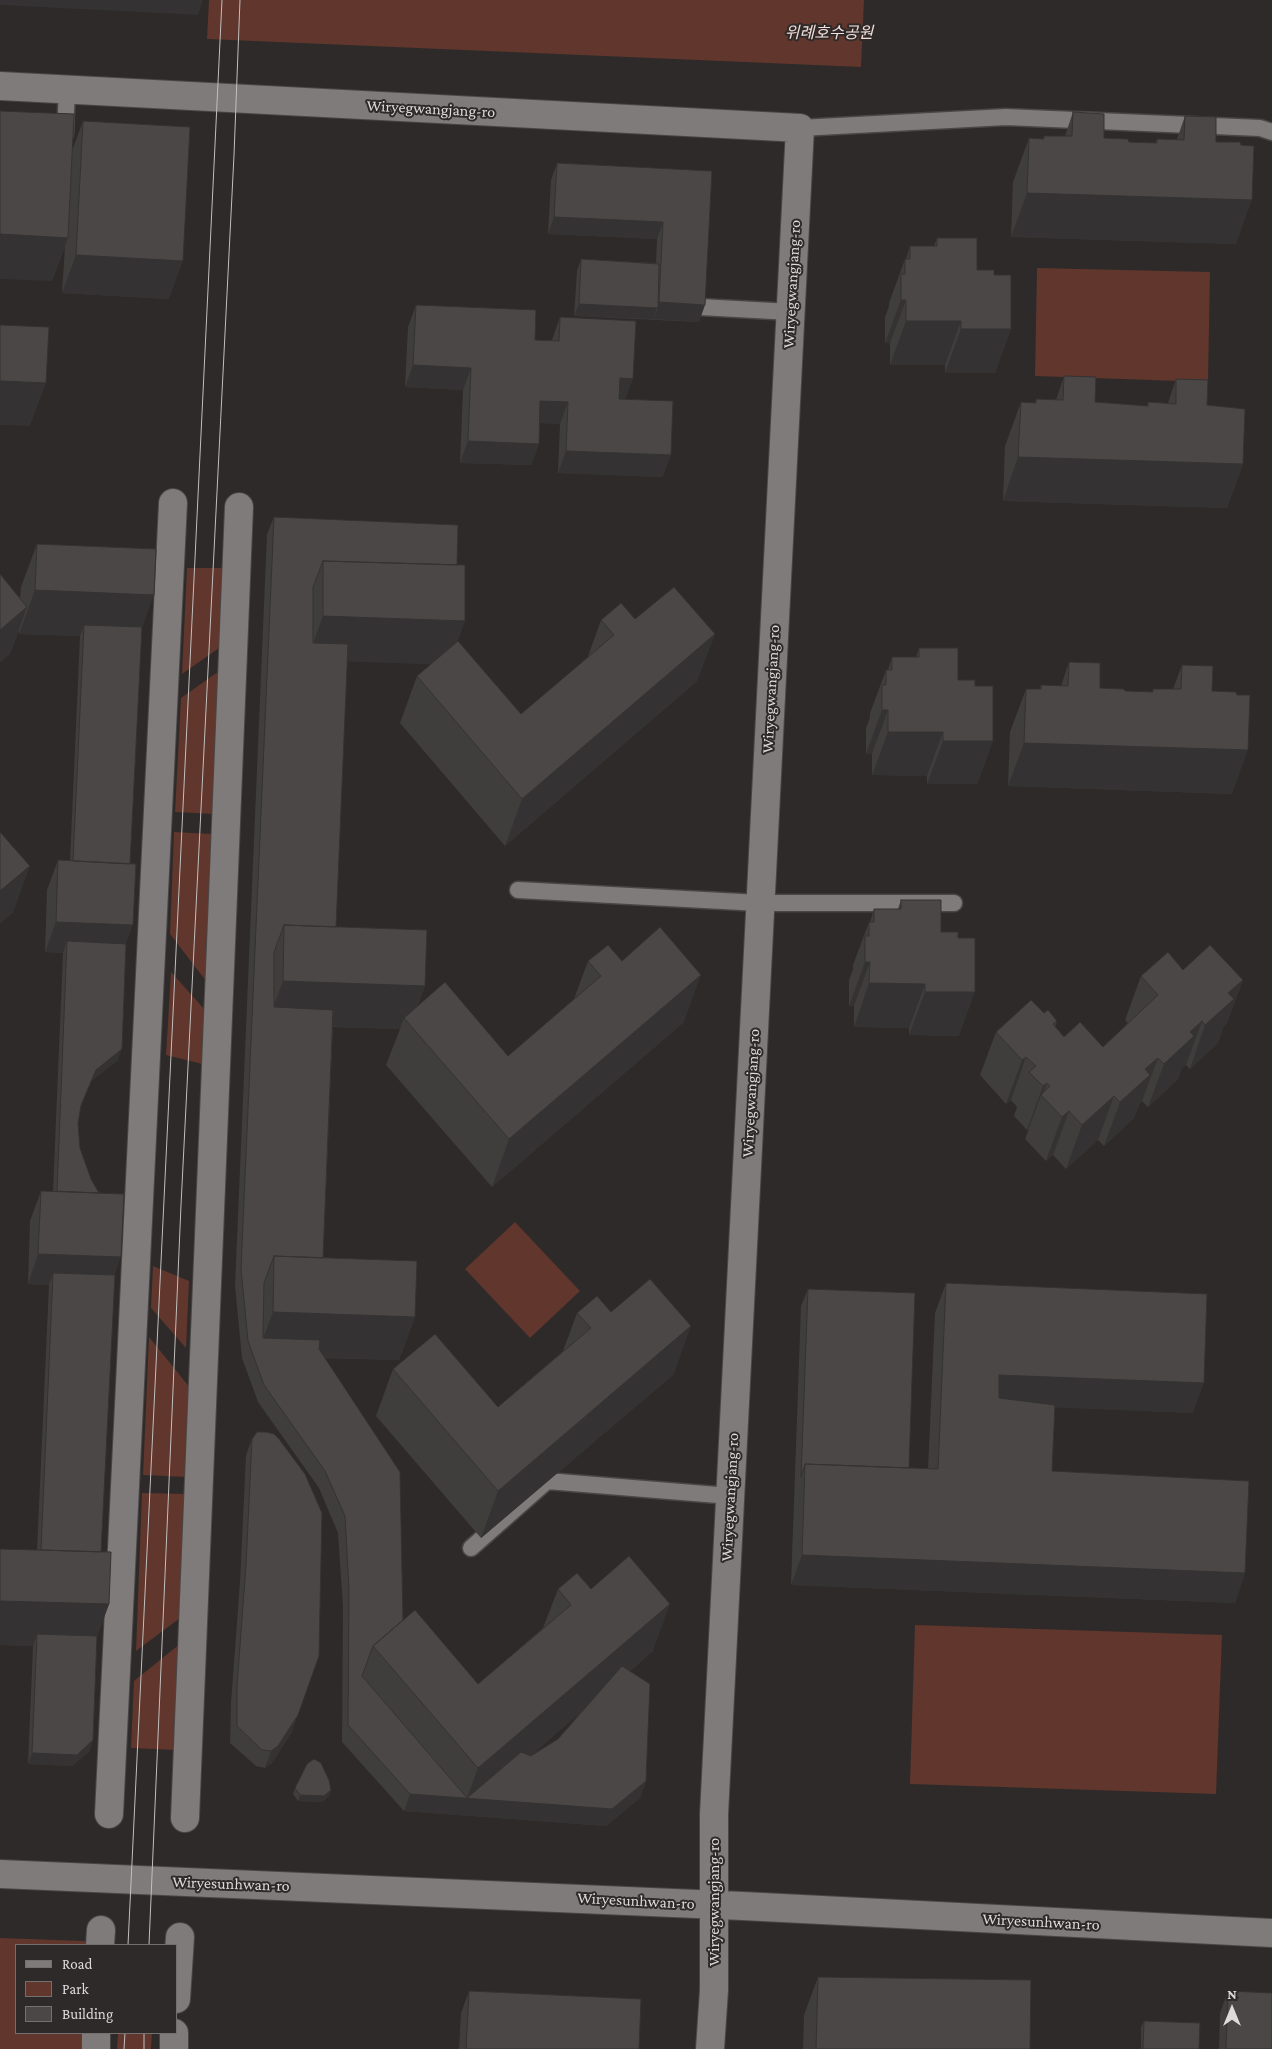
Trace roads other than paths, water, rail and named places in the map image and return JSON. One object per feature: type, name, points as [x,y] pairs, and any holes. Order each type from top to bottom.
[{"type":"street","name":"Wiryegwangjang-ro","points":[[0,86],[800,128],[714,1814],[714,1990],[710,2049]]},
{"type":"street","points":[[109,1814],[174,503]]},
{"type":"street","points":[[184,1818],[239,507]]},
{"type":"street","name":"Wiryesunhwan-ro","points":[[0,1874],[714,1905],[1272,1933]]},
{"type":"street","points":[[178,1968],[180,1938]]},
{"type":"street","points":[[96,2034],[96,2049]]},
{"type":"street","points":[[174,2034],[174,2049]]},
{"type":"lane","points":[[64,146],[67,89]]},
{"type":"lane","points":[[800,128],[1006,117],[1260,128],[1272,132]]},
{"type":"lane","points":[[700,307],[791,312]]},
{"type":"lane","points":[[518,890],[760,903],[954,903]]},
{"type":"lane","points":[[471,1548],[547,1482],[730,1496]]},
{"type":"tram line","points":[[128,1944],[222,0]]},
{"type":"tram line","points":[[149,1944],[181,1205],[234,155],[240,0]]},
{"type":"tram line","points":[[124,2049],[125,2034]]},
{"type":"tram line","points":[[144,2034],[144,2049]]},
{"type":"park label","name":"위례호수공원","points":[[829,33]]}]
